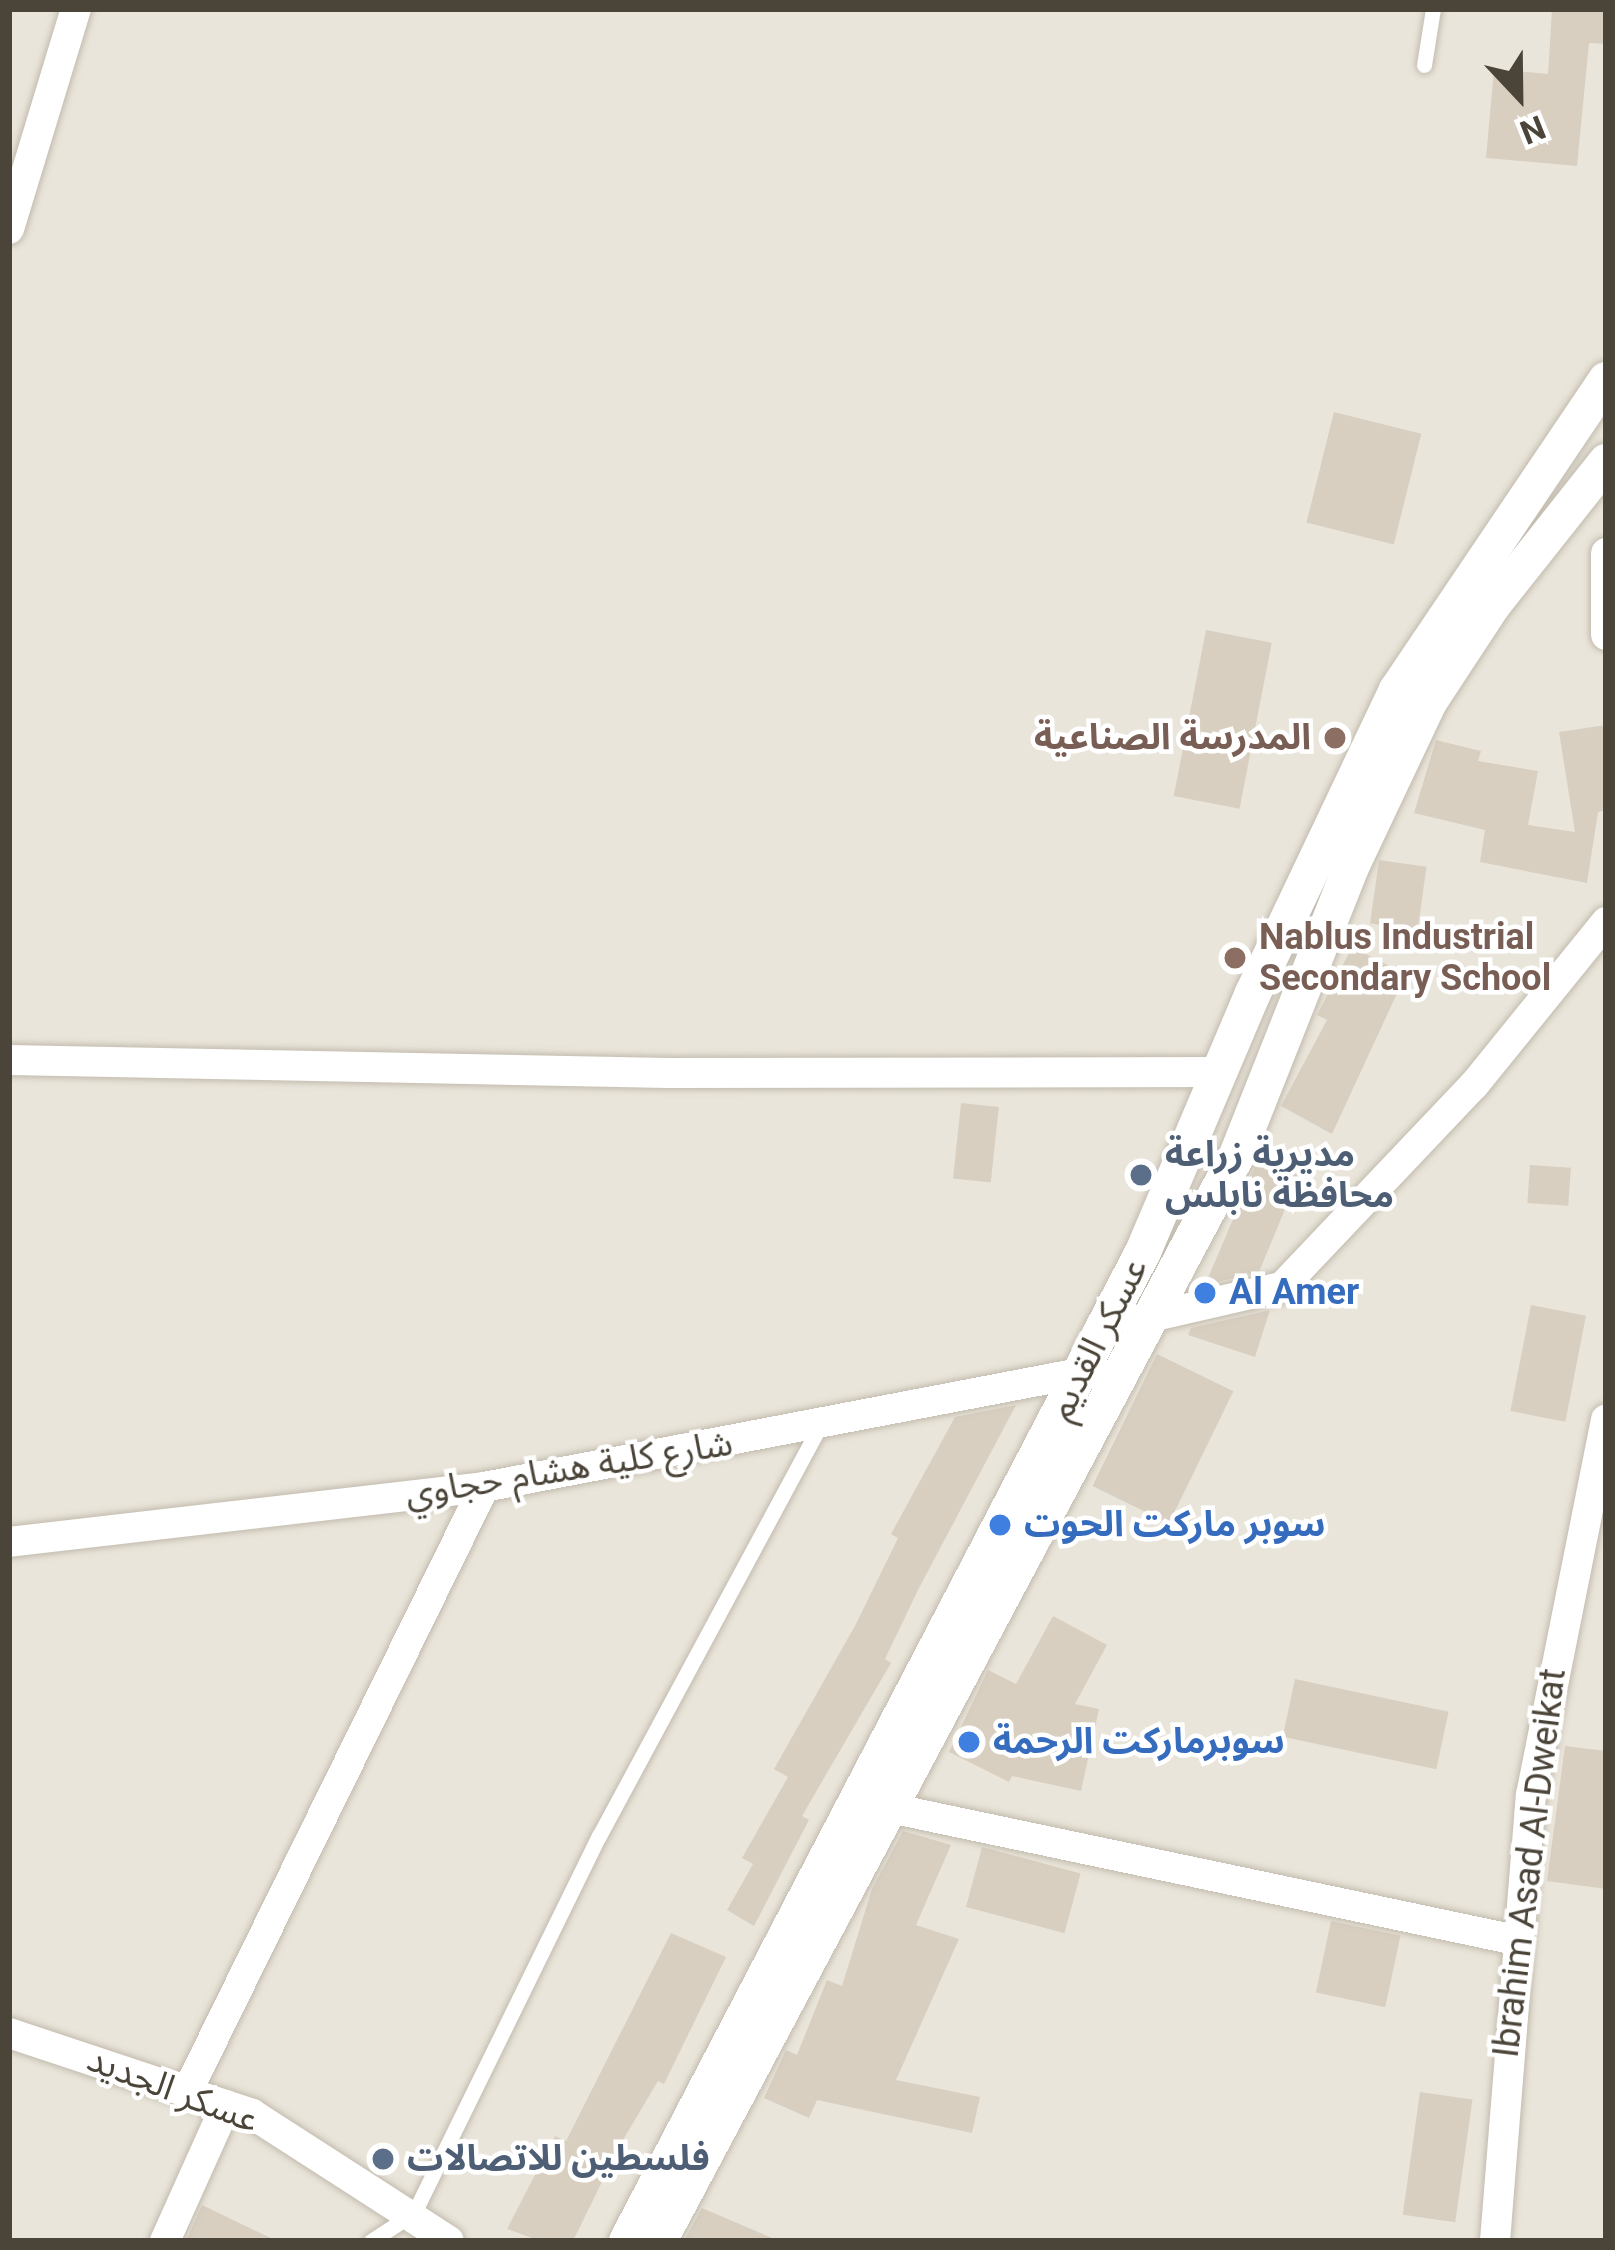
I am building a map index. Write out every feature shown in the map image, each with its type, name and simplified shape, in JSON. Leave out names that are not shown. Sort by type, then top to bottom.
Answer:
[{"type":"street","points":[[9,229],[76,9]]},
{"type":"street","name":"عسكر القديم","points":[[659,2241],[880,1796],[1106,1323],[1397,690],[1606,380]]},
{"type":"street","name":"عسكر القديم","points":[[627,2241],[1237,1155],[1351,867],[1429,702],[1492,606],[1606,462]]},
{"type":"street","points":[[1604,621],[1606,553]]},
{"type":"street","points":[[1106,1323],[1148,1320],[1262,1294],[1289,1280],[1474,1085],[1606,922]]},
{"type":"street","points":[[9,1060],[668,1073],[1220,1072]]},
{"type":"street","name":"شارع كلية هشام حجاوي","points":[[9,1542],[484,1487],[819,1428],[1124,1363]]},
{"type":"street","name":"Ibrahim Asad Al-Dweikat","points":[[1495,2241],[1516,1940],[1554,1652],[1606,1419]]},
{"type":"street","points":[[188,2092],[484,1487]]},
{"type":"street","points":[[880,1796],[1516,1940]]},
{"type":"street","name":"عسكر الجديد","points":[[9,2033],[226,2105],[414,2212],[449,2241]]},
{"type":"street","points":[[165,2241],[226,2105]]},
{"type":"lane","points":[[1424,64],[1433,9]]},
{"type":"lane","points":[[371,2241],[414,2212],[599,1836],[819,1428]]},
{"type":"shaded area","points":[[9,9],[1606,9],[1606,2241],[9,2241]]},
{"type":"building","points":[[1552,9],[1606,9],[1606,44],[1589,43],[1577,166],[1486,158],[1494,69],[1548,74]]},
{"type":"building","points":[[1334,412],[1421,434],[1394,544],[1306,523]]},
{"type":"building","points":[[1206,630],[1272,643],[1240,809],[1174,796]]},
{"type":"building","points":[[1606,725],[1606,810],[1598,812],[1587,883],[1480,862],[1485,830],[1414,813],[1436,740],[1481,751],[1478,761],[1538,771],[1528,825],[1575,832],[1559,732]]},
{"type":"building","points":[[1379,860],[1427,867],[1418,930],[1370,923]]},
{"type":"building","points":[[1352,947],[1406,974],[1332,1134],[1281,1106],[1327,1020],[1317,1015]]},
{"type":"building","points":[[961,1103],[999,1107],[991,1183],[953,1179]]},
{"type":"building","points":[[1263,1149],[1303,1166],[1259,1272],[1205,1285]]},
{"type":"building","points":[[1530,1165],[1571,1168],[1568,1206],[1527,1203]]},
{"type":"building","points":[[1531,1305],[1586,1316],[1565,1422],[1510,1411]]},
{"type":"building","points":[[1270,1310],[1255,1357],[1188,1335],[1191,1328]]},
{"type":"building","points":[[1157,1354],[1233,1391],[1169,1523],[1093,1486]]},
{"type":"building","points":[[1016,1405],[918,1590],[885,1659],[891,1663],[802,1816],[809,1820],[754,1926],[727,1910],[753,1864],[742,1858],[788,1777],[774,1769],[856,1624],[898,1538],[891,1534],[955,1417]]},
{"type":"building","points":[[1053,1616],[1107,1645],[1075,1704],[1099,1709],[1081,1791],[1012,1776],[1009,1782],[949,1752],[988,1670],[1016,1684]]},
{"type":"building","points":[[1295,1679],[1449,1712],[1436,1769],[1283,1737]]},
{"type":"building","points":[[1565,1746],[1606,1751],[1606,1889],[1547,1881]]},
{"type":"building","points":[[903,1831],[951,1845],[916,1925],[959,1939],[896,2080],[980,2097],[972,2133],[817,2100],[809,2118],[764,2098],[786,2050],[797,2055],[827,1980],[842,1986],[872,1889]]},
{"type":"building","points":[[982,1847],[1081,1873],[1064,1933],[966,1907]]},
{"type":"building","points":[[1331,1921],[1400,1936],[1385,2007],[1316,1992]]},
{"type":"building","points":[[671,1933],[726,1957],[664,2084],[658,2081],[620,2145],[573,2241],[540,2241],[507,2229],[555,2136],[566,2141]]},
{"type":"building","points":[[1420,2092],[1472,2099],[1455,2222],[1403,2215]]},
{"type":"building","points":[[202,2205],[277,2241],[186,2241]]},
{"type":"building","points":[[702,2208],[779,2241],[684,2241]]},
{"type":"place","name":"المدرسة الصناعية","points":[[1335,738]]},
{"type":"place","name":"Nablus Industrial Secondary School","points":[[1235,958]]},
{"type":"place","name":"مديرية زراعة محافظة نابلس","points":[[1141,1175]]},
{"type":"place","name":"Al Amer","points":[[1205,1293]]},
{"type":"place","name":"سوبر ماركت الحوت","points":[[1000,1525]]},
{"type":"place","name":"سوبرماركت الرحمة","points":[[969,1742]]},
{"type":"place","name":"فلسطين للاتصالات","points":[[383,2159]]}]
